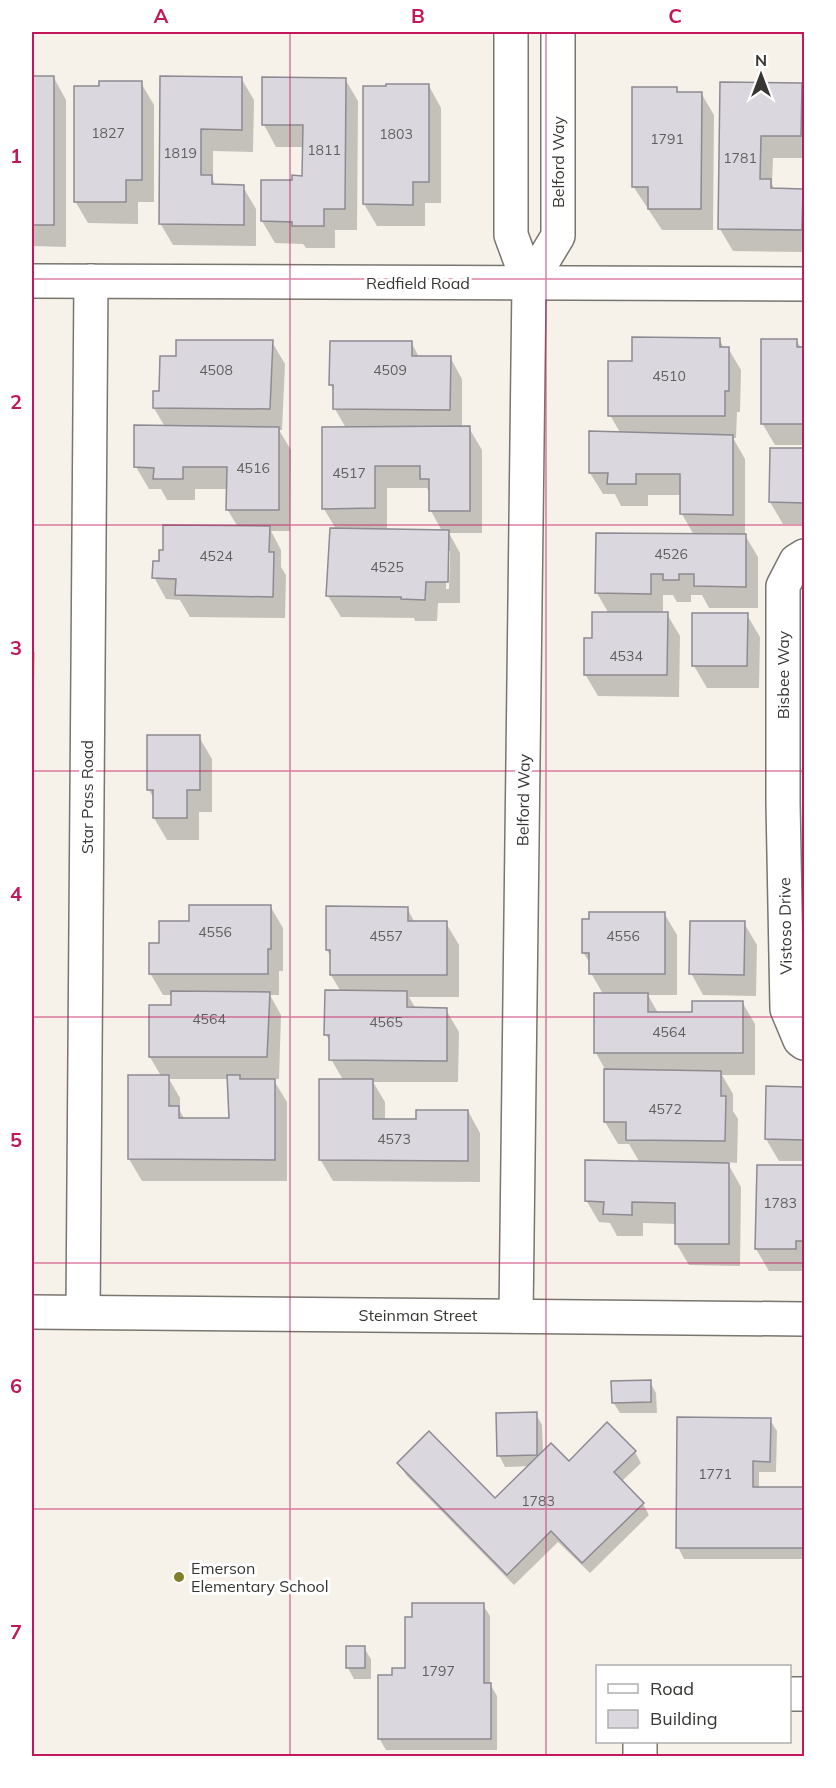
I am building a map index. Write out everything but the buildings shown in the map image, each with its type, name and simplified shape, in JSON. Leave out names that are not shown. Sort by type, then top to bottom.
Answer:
[{"type":"street","name":"Belford Way","points":[[512,32],[512,235],[529,284],[516,1316]]},
{"type":"street","name":"Belford Way","points":[[529,284],[558,236],[558,32]]},
{"type":"street","name":"Redfield Road","points":[[32,281],[804,284]]},
{"type":"street","name":"Star Pass Road","points":[[83,1312],[91,281]]},
{"type":"street","name":"Bisbee Way","points":[[783,803],[783,586],[796,561],[804,556]]},
{"type":"street","name":"Vistoso Drive","points":[[783,803],[787,1009],[800,1040],[804,1043]]},
{"type":"street","name":"Steinman Street","points":[[32,1312],[804,1319]]},
{"type":"place","name":"Emerson Elementary School","points":[[179,1577]]}]
